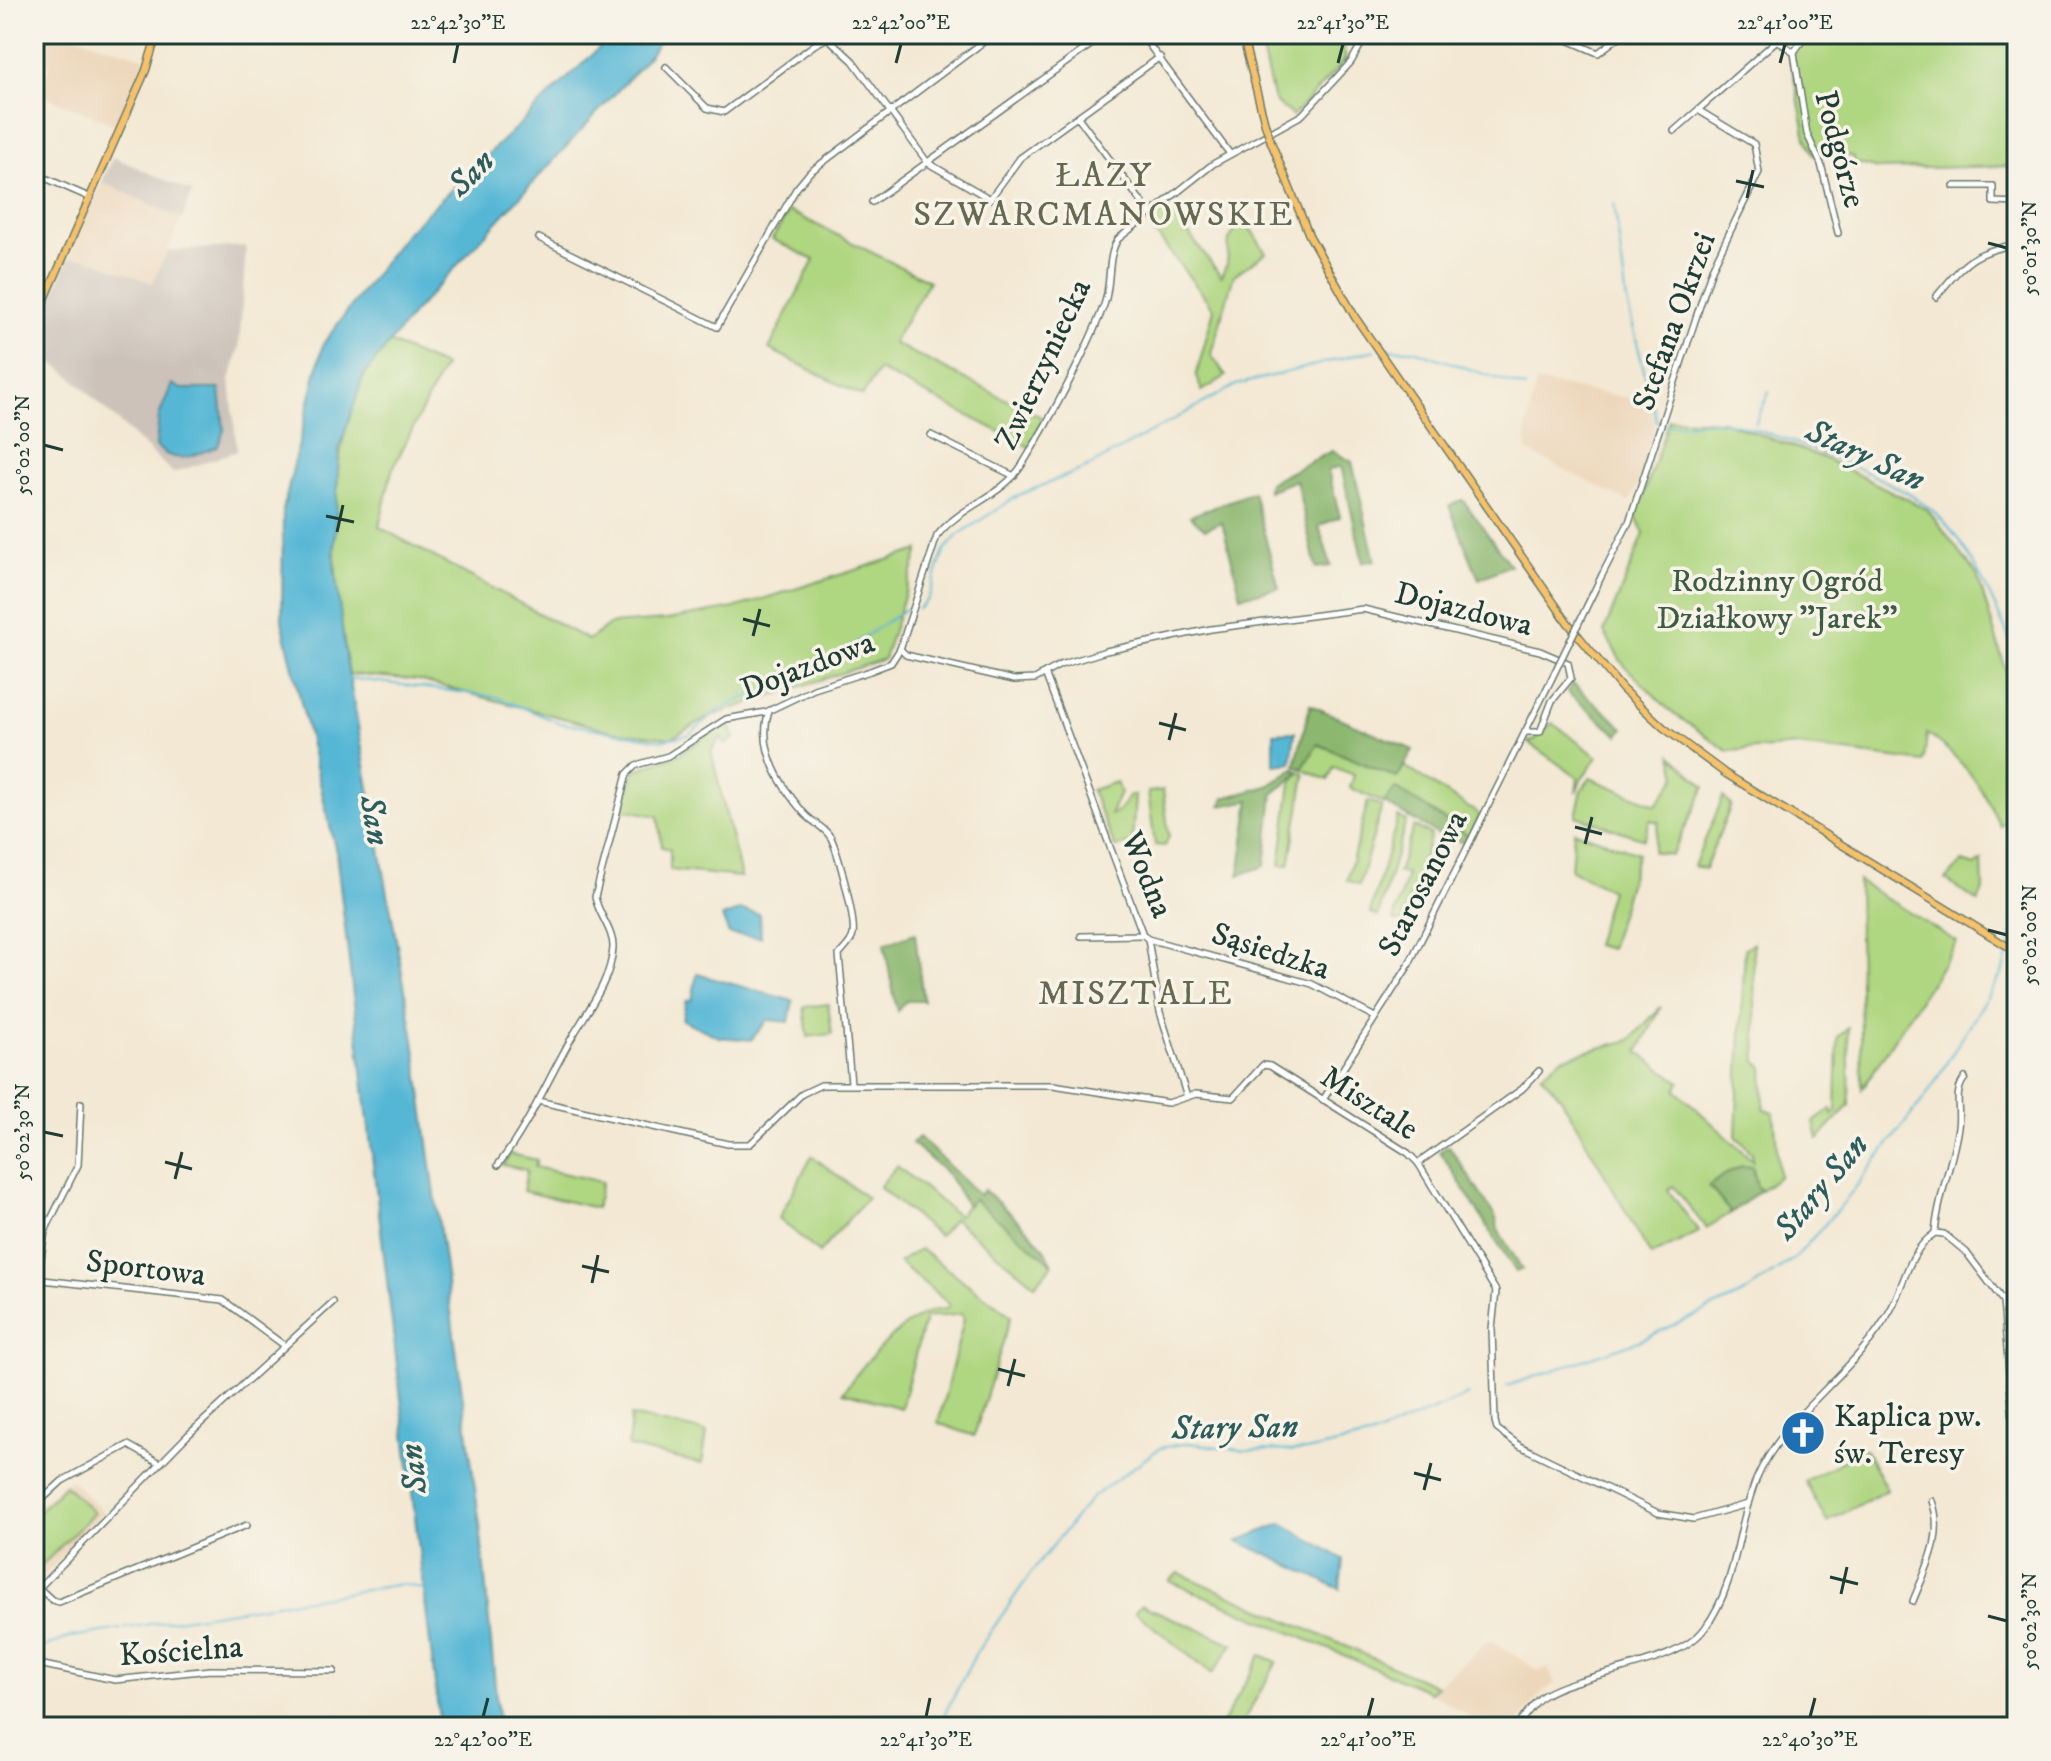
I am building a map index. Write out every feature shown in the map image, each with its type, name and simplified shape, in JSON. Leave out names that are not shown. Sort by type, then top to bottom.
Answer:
[{"type":"main road","points":[[34,324],[146,70],[157,34]]},
{"type":"main road","points":[[1242,34],[1271,142],[1314,245],[1369,338],[1568,623],[1605,670],[1646,712],[1726,774],[2017,952]]},
{"type":"street","points":[[539,238],[717,327],[801,181],[833,151],[994,34]]},
{"type":"street","points":[[872,202],[1106,34]]},
{"type":"street","points":[[1141,34],[1230,154]]},
{"type":"street","name":"Zwierzyniecka","points":[[900,649],[937,536],[948,522],[1014,476],[1103,307],[1115,245],[1149,212],[1230,154],[1302,115],[1351,62],[1367,34]]},
{"type":"street","points":[[1554,34],[1598,53],[1623,34]]},
{"type":"street","points":[[1767,34],[1794,52]]},
{"type":"street","name":"Podgórze","points":[[1807,34],[1794,52],[1807,134],[1821,164],[1838,233]]},
{"type":"street","points":[[666,67],[707,108],[724,112],[814,45],[832,36],[928,163],[990,199],[1020,158],[1160,57]]},
{"type":"street","points":[[1674,131],[1776,41]]},
{"type":"street","name":"Stefana Okrzei","points":[[1551,680],[1629,522],[1712,269],[1759,172],[1754,144],[1698,110]]},
{"type":"street","points":[[1077,117],[1149,212]]},
{"type":"street","points":[[35,176],[91,198]]},
{"type":"street","points":[[1954,186],[1993,186],[1993,202],[2017,203]]},
{"type":"street","points":[[1936,297],[1962,264],[1979,253],[2017,244]]},
{"type":"street","points":[[931,435],[1014,476]]},
{"type":"street","name":"Dojazdowa","points":[[498,1165],[517,1141],[592,1005],[613,950],[613,938],[598,911],[595,897],[629,770],[668,756],[726,719],[769,711],[814,689],[891,663],[900,649],[906,655],[1014,680],[1035,679],[1106,651],[1211,629],[1363,609],[1540,651],[1568,663],[1571,678],[1552,701],[1540,732],[1525,732]]},
{"type":"street","points":[[891,663],[906,655]]},
{"type":"street","name":"Wodna","points":[[1045,673],[1146,937],[1160,1012],[1187,1097]]},
{"type":"street","name":"Starosanowa","points":[[1323,1100],[1407,968],[1551,680]]},
{"type":"street","points":[[769,711],[764,732],[768,751],[785,787],[805,814],[832,840],[853,922],[853,937],[839,955],[851,1083]]},
{"type":"street","name":"Sąsiedzka","points":[[1081,936],[1146,937],[1312,984],[1375,1017]]},
{"type":"street","name":"Misztale","points":[[538,1101],[728,1144],[750,1144],[802,1094],[821,1085],[1053,1085],[1168,1103],[1196,1094],[1233,1098],[1263,1065],[1408,1153],[1418,1163],[1496,1291],[1493,1391],[1497,1429],[1509,1440],[1658,1513],[1694,1519],[1748,1504]]},
{"type":"street","points":[[1418,1163],[1522,1089],[1539,1071]]},
{"type":"street","points":[[1935,1233],[1937,1208],[1959,1124],[1958,1092],[1965,1078]]},
{"type":"street","points":[[36,1279],[46,1230],[78,1165],[81,1103]]},
{"type":"street","points":[[34,1229],[46,1230]]},
{"type":"street","points":[[1516,1727],[1543,1695],[1678,1649],[1703,1632],[1718,1609],[1733,1571],[1748,1504],[1767,1456],[1852,1366],[1890,1310],[1920,1243],[1935,1233],[1944,1234],[1966,1252],[2003,1301],[2014,1413],[2012,1441],[2017,1468]]},
{"type":"street","name":"Sportowa","points":[[36,1279],[223,1300],[285,1346]]},
{"type":"street","points":[[2003,1301],[2017,1296]]},
{"type":"street","points":[[247,1525],[59,1602],[36,1591],[160,1463],[333,1302]]},
{"type":"street","points":[[34,1507],[62,1481],[128,1445],[160,1463]]},
{"type":"street","points":[[1913,1601],[1938,1539],[1937,1514],[1932,1501]]},
{"type":"street","name":"Kościelna","points":[[34,1663],[115,1680],[210,1670],[334,1671]]},
{"type":"shaded area","points":[[34,34],[69,34],[145,58],[115,125],[37,93],[50,65],[34,60]]},
{"type":"shaded area","points":[[113,157],[192,192],[182,219],[102,182]]},
{"type":"shaded area","points":[[102,182],[182,219],[152,284],[78,257],[69,258]]},
{"type":"shaded area","points":[[246,246],[239,347],[230,380],[237,451],[173,473],[65,371],[34,351],[34,337],[69,258],[86,258],[152,283],[168,251]]},
{"type":"shaded area","points":[[1536,382],[1646,401],[1655,423],[1642,476],[1629,502],[1527,451],[1526,430]]},
{"type":"shaded area","points":[[72,1481],[105,1513],[34,1586],[34,1510],[65,1482]]},
{"type":"shaded area","points":[[1490,1640],[1539,1671],[1548,1668],[1555,1684],[1542,1692],[1514,1727],[1462,1727],[1472,1718],[1430,1692]]},
{"type":"green space","points":[[1258,34],[1339,34],[1346,59],[1293,116],[1274,101]]},
{"type":"green space","points":[[1803,34],[2017,34],[2017,166],[1878,169],[1856,163],[1853,157],[1844,154],[1842,158],[1814,155],[1806,138],[1790,56]]},
{"type":"green space","points":[[1170,209],[1221,276],[1227,264],[1229,240],[1243,217],[1266,253],[1234,275],[1211,354],[1226,376],[1202,391],[1196,376],[1214,309],[1146,221]]},
{"type":"green space","points":[[789,211],[929,281],[893,343],[1043,418],[1029,447],[879,370],[862,396],[769,349],[814,260],[772,239]]},
{"type":"green space","points":[[390,343],[444,366],[392,470],[379,527],[588,640],[611,624],[666,620],[734,608],[919,550],[884,659],[711,716],[671,738],[612,731],[418,680],[349,674],[335,562],[336,485],[351,412],[366,373]]},
{"type":"green space","name":"Rodzinny Ogród Działkowy \"Jarek\"","points":[[1669,419],[1723,421],[1824,458],[1927,509],[1977,575],[2017,707],[2017,782],[2011,815],[2000,826],[1970,774],[1951,753],[1927,734],[1924,762],[1799,746],[1728,751],[1670,711],[1622,663],[1604,632],[1644,534],[1636,518]]},
{"type":"green space","points":[[1332,451],[1352,462],[1375,561],[1363,562],[1341,466],[1328,470],[1340,517],[1319,526],[1331,566],[1316,568],[1296,480],[1268,491],[1269,483]]},
{"type":"green space","points":[[1253,492],[1279,588],[1241,596],[1222,522],[1205,529],[1190,516]]},
{"type":"green space","points":[[1463,500],[1510,565],[1479,579],[1449,506]]},
{"type":"green space","points":[[1573,684],[1624,728],[1618,735],[1567,692]]},
{"type":"green space","points":[[1310,705],[1413,750],[1397,778],[1318,744],[1302,769],[1295,766]]},
{"type":"green space","points":[[729,721],[734,738],[725,745],[721,737],[711,751],[741,877],[670,870],[670,849],[662,847],[658,816],[622,809],[636,770],[676,756]]},
{"type":"green space","points":[[1552,723],[1598,757],[1582,778],[1576,793],[1578,778],[1528,742],[1535,740]]},
{"type":"green space","points":[[1318,744],[1397,778],[1404,766],[1480,815],[1469,836],[1396,788],[1384,803],[1350,788],[1354,775],[1334,767],[1328,780],[1302,769]]},
{"type":"green space","points":[[1672,755],[1705,787],[1672,855],[1653,852],[1659,822],[1650,820],[1644,839],[1576,816],[1582,790],[1590,778],[1656,805],[1677,776]]},
{"type":"green space","points":[[1294,769],[1300,772],[1273,794],[1265,866],[1239,875],[1250,800],[1221,806],[1224,798],[1268,786]]},
{"type":"green space","points":[[1300,772],[1305,775],[1289,865],[1280,865],[1291,783]]},
{"type":"green space","points":[[1116,782],[1120,793],[1110,815],[1118,812],[1129,796],[1135,795],[1132,844],[1115,847],[1091,790]]},
{"type":"green space","points":[[1395,788],[1469,836],[1465,843],[1441,836],[1384,803]]},
{"type":"green space","points":[[1163,790],[1169,837],[1164,846],[1155,845],[1148,792]]},
{"type":"green space","points":[[1723,797],[1731,805],[1705,869],[1694,866]]},
{"type":"green space","points":[[1368,801],[1382,806],[1359,885],[1347,880]]},
{"type":"green space","points":[[1398,817],[1406,821],[1378,916],[1370,913]]},
{"type":"green space","points":[[1414,826],[1431,835],[1402,922],[1393,920],[1407,875],[1398,872]]},
{"type":"green space","points":[[1574,831],[1638,853],[1610,949],[1595,945],[1611,890],[1571,870]]},
{"type":"green space","points":[[1982,861],[1983,890],[1978,902],[1946,880],[1962,862],[1975,866]]},
{"type":"green space","points":[[1858,881],[1957,942],[1862,1089]]},
{"type":"green space","points":[[915,933],[923,1001],[906,1001],[897,1011],[884,944]]},
{"type":"green space","points":[[1753,943],[1757,1062],[1763,1067],[1764,1109],[1774,1113],[1779,1176],[1761,1190],[1736,1169],[1709,1186],[1731,1213],[1706,1228],[1673,1186],[1668,1190],[1699,1232],[1651,1256],[1560,1096],[1541,1075],[1562,1058],[1630,1040],[1661,1007],[1638,1052],[1680,1082],[1676,1090],[1753,1161],[1752,1153],[1736,1136],[1745,948]]},
{"type":"green space","points":[[828,1004],[832,1034],[808,1037],[804,1007]]},
{"type":"green space","points":[[1848,1028],[1850,1105],[1818,1139],[1814,1122],[1831,1109],[1832,1115],[1836,1111],[1838,1037]]},
{"type":"green space","points":[[919,1137],[979,1195],[984,1190],[1022,1224],[1053,1264],[973,1199],[967,1206],[947,1174],[912,1143]]},
{"type":"green space","points":[[1449,1146],[1496,1218],[1498,1230],[1522,1269],[1516,1272],[1440,1151]]},
{"type":"green space","points":[[510,1154],[537,1160],[535,1167],[602,1182],[596,1208],[523,1191],[527,1170],[503,1165]]},
{"type":"green space","points":[[812,1156],[867,1198],[819,1253],[779,1218]]},
{"type":"green space","points":[[897,1166],[958,1216],[973,1198],[1053,1264],[1035,1285],[954,1219],[939,1236],[879,1187]]},
{"type":"green space","points":[[1742,1166],[1753,1167],[1757,1187],[1761,1190],[1731,1213],[1709,1186]]},
{"type":"green space","points":[[920,1249],[1011,1316],[974,1436],[938,1423],[964,1319],[962,1314],[925,1318],[901,1408],[843,1392],[875,1353],[904,1327],[918,1317],[947,1309],[949,1304],[899,1262]]},
{"type":"green space","points":[[631,1416],[707,1432],[702,1464],[628,1447]]},
{"type":"green space","points":[[1865,1449],[1887,1490],[1827,1522],[1805,1481]]},
{"type":"green space","points":[[65,1485],[94,1513],[42,1565],[34,1557],[34,1516]]},
{"type":"green space","points":[[1179,1573],[1437,1686],[1430,1692],[1169,1581]]},
{"type":"green space","points":[[1142,1605],[1233,1644],[1212,1674],[1135,1612]]},
{"type":"green space","points":[[1261,1655],[1277,1662],[1240,1727],[1220,1727]]},
{"type":"water","name":"San","points":[[608,34],[665,34],[643,63],[416,310],[364,375],[339,450],[334,561],[346,659],[414,1040],[480,1525],[499,1727],[440,1727],[336,852],[282,621],[283,510],[323,344],[406,233],[601,46]]},
{"type":"water","points":[[172,384],[181,389],[220,389],[224,430],[218,446],[178,458],[156,446],[159,416]]},
{"type":"water","points":[[1295,732],[1291,763],[1274,765],[1274,733]]},
{"type":"water","points":[[741,910],[760,914],[761,937],[729,934],[722,917]]},
{"type":"water","points":[[697,974],[793,1001],[789,1022],[768,1020],[751,1040],[719,1037],[682,1020],[686,1001],[692,1000]]},
{"type":"water","points":[[1282,1523],[1343,1559],[1340,1589],[1238,1541]]},
{"type":"waterway","name":"Stary San","points":[[1614,202],[1627,302],[1657,422],[1673,425],[1707,421],[1745,427],[1829,456],[1909,494],[1942,519],[1968,555],[1991,597],[2017,657]]},
{"type":"waterway","points":[[1381,349],[1414,350],[1525,388]]},
{"type":"waterway","points":[[918,609],[928,599],[944,551],[958,535],[1019,495],[1088,467],[1236,385],[1375,350]]},
{"type":"waterway","points":[[1755,424],[1769,392]]},
{"type":"waterway","points":[[348,678],[497,697],[560,723],[660,740],[689,735],[719,710],[838,655],[907,608]]},
{"type":"waterway","name":"Stary San","points":[[2010,943],[2017,917]]},
{"type":"waterway","name":"Stary San","points":[[1507,1386],[1639,1341],[1745,1293],[1796,1257],[1841,1206],[1928,1093],[2002,973],[2009,949]]},
{"type":"waterway","name":"Stary San","points":[[938,1727],[976,1653],[1031,1573],[1091,1498],[1160,1448],[1189,1443],[1241,1450],[1306,1451],[1373,1436],[1468,1395]]},
{"type":"waterway","points":[[125,1628],[402,1584],[422,1589]]},
{"type":"waterway","points":[[34,1651],[71,1637],[121,1629]]},
{"type":"place","name":"Kaplica pw. św. Teresy","points":[[1803,1433]]},
{"type":"district","name":"ŁAZY SZWARCMANOWSKIE","points":[[1104,194]]},
{"type":"district","name":"MISZTALE","points":[[1136,992]]}]
